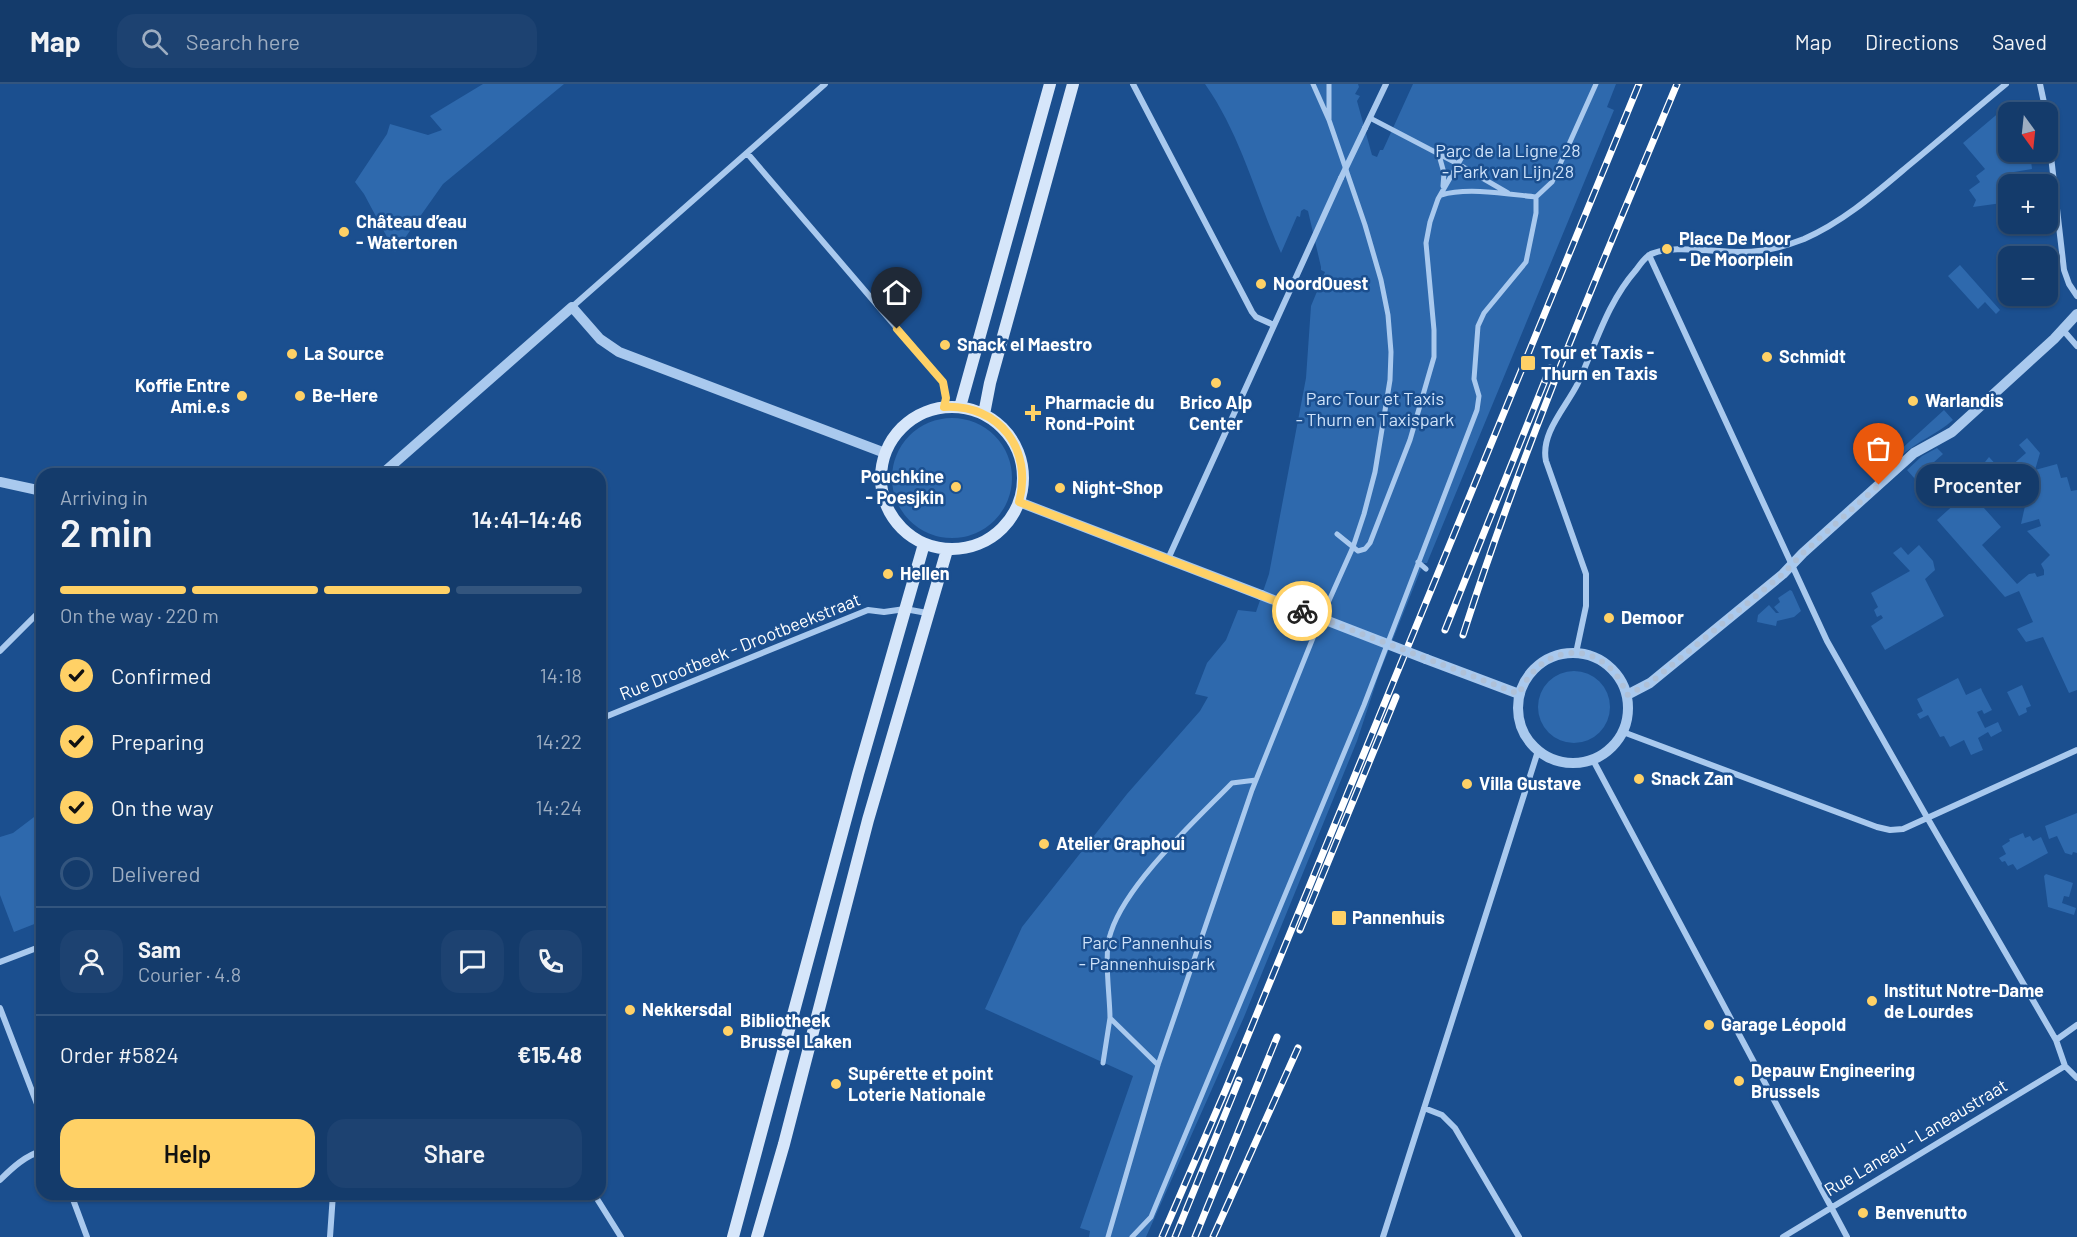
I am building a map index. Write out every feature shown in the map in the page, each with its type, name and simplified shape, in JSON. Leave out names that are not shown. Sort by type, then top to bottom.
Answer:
[{"type":"main road","points":[[960,407],[1050,84]]},
{"type":"main road","points":[[984,414],[990,383],[1073,84]]},
{"type":"main road","points":[[960,407],[984,414],[999,424],[1016,446],[1024,474],[1023,488],[1009,522],[988,540],[975,546],[947,550],[924,544],[908,535],[897,524],[883,497],[881,467],[885,453],[896,433],[913,418],[933,409],[960,407]]},
{"type":"main road","points":[[733,1237],[855,786],[924,544]]},
{"type":"main road","points":[[757,1237],[784,1144],[868,820],[947,550]]},
{"type":"street","points":[[389,468],[825,84]]},
{"type":"street","points":[[1134,84],[1252,312],[1274,325]]},
{"type":"street","points":[[1108,1237],[1158,1065],[1256,780],[1319,623],[1353,547],[1375,472],[1388,396],[1391,352],[1388,315],[1381,280],[1365,225],[1329,120],[1313,84]]},
{"type":"street","points":[[1329,84],[1329,120]]},
{"type":"street","points":[[1168,559],[1386,84]]},
{"type":"street","points":[[1132,1237],[1151,1217],[1364,705],[1477,410],[1479,396],[1474,379],[1479,321],[1526,262],[1536,213],[1536,197],[1552,182],[1596,84]]},
{"type":"street","points":[[1576,653],[1586,606],[1587,582],[1546,461],[1545,448],[1577,384],[1610,307],[1631,275],[1649,255],[1680,249],[1744,252],[1778,247],[1819,232],[1866,201],[2006,84]]},
{"type":"street","points":[[2040,84],[2044,102]]},
{"type":"street","points":[[1370,118],[1510,194]]},
{"type":"street","points":[[747,153],[943,382],[946,398],[944,407]]},
{"type":"street","points":[[1438,153],[1444,173],[1441,195]]},
{"type":"street","points":[[1337,534],[1358,551],[1365,549],[1370,543],[1410,440],[1434,357],[1434,330],[1426,243],[1430,222],[1441,195],[1462,158]]},
{"type":"street","points":[[2052,162],[2064,270],[2077,296]]},
{"type":"street","points":[[1441,195],[1448,192],[1470,192],[1536,197]]},
{"type":"street","points":[[1649,255],[1827,641],[2056,1040],[2065,1065],[2077,1078]]},
{"type":"street","points":[[572,307],[600,339],[619,352],[885,453]]},
{"type":"street","points":[[1627,695],[1650,683],[1783,574],[1803,553],[1914,453],[1952,432],[2063,330],[2077,314]]},
{"type":"street","points":[[2063,330],[2077,346]]},
{"type":"street","points":[[0,482],[36,490]]},
{"type":"street","points":[[1019,502],[1519,694]]},
{"type":"street","points":[[1418,562],[1426,569]]},
{"type":"street","name":"Rue Drootbeek - Drootbeekstraat","points":[[606,717],[868,610],[884,612],[905,609],[927,613]]},
{"type":"street","points":[[0,651],[36,615]]},
{"type":"street","points":[[1576,653],[1588,655],[1610,667],[1618,676],[1627,695],[1629,708],[1623,732],[1610,750],[1593,760],[1570,764],[1548,758],[1529,743],[1519,721],[1517,708],[1519,694],[1525,680],[1540,664],[1561,654],[1576,653]]},
{"type":"street","points":[[1623,732],[1890,830],[1903,829],[1928,819],[2077,750]]},
{"type":"street","points":[[1383,1237],[1538,751]]},
{"type":"street","points":[[1593,760],[1846,1237]]},
{"type":"street","points":[[1103,1063],[1110,1018],[1109,938],[1124,906],[1142,880],[1232,783],[1256,780]]},
{"type":"street","points":[[0,962],[36,948]]},
{"type":"street","points":[[0,1008],[36,1101]]},
{"type":"street","points":[[1110,1018],[1158,1065]]},
{"type":"street","points":[[2056,1040],[2077,1025]]},
{"type":"street","name":"Rue Laneau - Laneaustraat","points":[[1783,1237],[2065,1065]]},
{"type":"street","points":[[1424,1108],[1442,1115],[1455,1128],[1519,1237]]},
{"type":"street","points":[[0,1180],[36,1152]]},
{"type":"street","points":[[73,1200],[87,1237]]},
{"type":"street","points":[[330,1237],[333,1200]]},
{"type":"street","points":[[598,1200],[621,1237]]},
{"type":"green space","points":[[483,84],[564,84],[443,184],[395,252],[364,194],[355,182],[387,134],[390,124],[428,135],[442,130],[430,116]]},
{"type":"green space","points":[[1205,84],[1358,84],[1359,87],[1355,94],[1360,96],[1357,101],[1372,155],[1377,157],[1380,150],[1383,150],[1413,84],[1616,84],[1607,107],[1614,110],[1427,563],[1419,563],[1421,569],[1379,674],[1357,741],[1244,1017],[1146,1237],[1089,1237],[1090,1231],[1080,1228],[1133,1076],[985,1009],[1022,927],[1127,794],[1200,711],[1208,697],[1195,694],[1207,663],[1226,640],[1238,610],[1256,612],[1269,574],[1306,378],[1311,306],[1325,272],[1321,270],[1308,211],[1304,209],[1300,217],[1297,216],[1281,253],[1229,124]]},
{"type":"green space","points":[[1998,113],[1998,162],[2031,162],[2032,169],[1998,174],[1998,204],[1973,207],[1976,200],[1969,190],[1980,182],[1976,176],[1985,169],[1963,143]]},
{"type":"green space","points":[[1960,265],[2000,310],[1996,314],[1985,302],[1978,309],[1948,276]]},
{"type":"green space","points":[[1944,410],[1953,420],[1901,456],[1898,452]]},
{"type":"green space","points":[[952,418],[975,423],[994,436],[1007,455],[1012,478],[1007,501],[994,520],[975,533],[952,538],[929,533],[910,520],[897,501],[892,478],[897,455],[910,436],[929,423]]},
{"type":"green space","points":[[2027,438],[2040,453],[2035,470],[2057,464],[2061,478],[2067,477],[2071,491],[2077,490],[2077,690],[2069,693],[2043,637],[2026,642],[2017,629],[2033,622],[2019,591],[2005,597],[1937,520],[1958,501],[1964,508],[1975,498],[2001,527],[1982,545],[2017,584],[2029,574],[2035,573],[2037,577],[2044,575],[2041,564],[2050,555],[2027,531],[2041,526],[2039,519],[2021,524],[2025,506],[2007,486],[1996,495],[1984,482],[1995,473],[1985,462],[1989,457],[1999,468],[2006,462],[2010,467],[2026,453],[2019,445]]},
{"type":"green space","points":[[1937,448],[1943,454],[1915,479],[1907,470],[1922,456]]},
{"type":"green space","points":[[1919,545],[1933,561],[1935,570],[1925,579],[1944,616],[1885,650],[1871,626],[1883,618],[1881,615],[1877,617],[1874,610],[1878,607],[1871,593],[1910,571],[1893,553],[1901,547],[1908,555]]},
{"type":"green space","points":[[1790,590],[1801,611],[1794,617],[1777,621],[1776,626],[1757,622],[1758,615],[1769,605],[1776,613],[1779,613],[1774,607],[1780,602],[1778,598]]},
{"type":"green space","points":[[1574,671],[1594,677],[1604,687],[1610,707],[1604,727],[1594,737],[1574,743],[1554,737],[1544,727],[1538,707],[1544,687],[1554,677]]},
{"type":"green space","points":[[1958,678],[1966,695],[1981,688],[1992,710],[1984,714],[1982,710],[1977,712],[1985,728],[1998,722],[2002,731],[1991,737],[1988,732],[1978,738],[1983,750],[1971,755],[1964,740],[1950,747],[1944,736],[1940,737],[1928,715],[1920,719],[1917,714],[1923,711],[1917,699]]},
{"type":"green space","points":[[2022,685],[2031,706],[2026,708],[2027,712],[2019,716],[2007,692]]},
{"type":"green space","points":[[2077,813],[2077,853],[2073,852],[2072,855],[2065,853],[2057,836],[2049,839],[2045,826]]},
{"type":"green space","points":[[36,816],[36,923],[14,932],[0,895],[0,837],[13,833]]},
{"type":"green space","points":[[2023,833],[2025,838],[2030,836],[2033,841],[2041,837],[2048,853],[2017,870],[2013,864],[2008,866],[1999,858],[2006,854],[2002,846],[2010,841],[2009,839]]},
{"type":"green space","points":[[2046,874],[2073,883],[2069,897],[2064,896],[2062,903],[2076,908],[2074,915],[2048,907],[2044,876]]},
{"type":"railway","points":[[1162,1237],[1226,1089],[1639,84]]},
{"type":"railway","points":[[1463,635],[1537,426],[1677,84]]},
{"type":"railway","points":[[1445,630],[1550,368]]},
{"type":"railway","points":[[1300,930],[1396,697]]},
{"type":"railway","points":[[1195,1237],[1277,1037]]},
{"type":"railway","points":[[1213,1237],[1298,1048]]},
{"type":"railway","points":[[1175,1237],[1239,1080]]},
{"type":"way so far","points":[[1302,611],[1519,694],[1534,668],[1547,659],[1561,654],[1588,655],[1610,667],[1618,676],[1627,695],[1650,683],[1783,574],[1803,553],[1879,485]]},
{"type":"place","name":"Château d’eau - Watertoren","points":[[344,232]]},
{"type":"place","name":"Place De Moor - De Moorplein","points":[[1667,249]]},
{"type":"place","name":"NoordOuest","points":[[1261,284]]},
{"type":"place","name":"Snack el Maestro","points":[[945,345]]},
{"type":"place","name":"La Source","points":[[292,354]]},
{"type":"place","name":"Schmidt","points":[[1767,357]]},
{"type":"place","name":"Tour et Taxis - Thurn en Taxis","points":[[1528,363]]},
{"type":"place","name":"Brico Alp Center","points":[[1216,383]]},
{"type":"place","name":"Koffie Entre Ami.e.s","points":[[242,396]]},
{"type":"place","name":"Be-Here","points":[[300,396]]},
{"type":"place","name":"Warlandis","points":[[1913,401]]},
{"type":"place","name":"Pharmacie du Rond-Point","points":[[1033,413]]},
{"type":"place","name":"Procenter","points":[[1879,485]]},
{"type":"place","name":"Pouchkine - Poesjkin","points":[[956,487]]},
{"type":"place","name":"Night-Shop","points":[[1060,488]]},
{"type":"place","name":"Hellen","points":[[888,574]]},
{"type":"place","name":"Demoor","points":[[1609,618]]},
{"type":"place","name":"Snack Zan","points":[[1639,779]]},
{"type":"place","name":"Villa Gustave","points":[[1467,784]]},
{"type":"place","name":"Atelier Graphoui","points":[[1044,844]]},
{"type":"place","name":"Pannenhuis","points":[[1339,918]]},
{"type":"place","name":"Institut Notre-Dame de Lourdes","points":[[1872,1001]]},
{"type":"place","name":"Nekkersdal","points":[[630,1010]]},
{"type":"place","name":"Garage Léopold","points":[[1709,1025]]},
{"type":"place","name":"Bibliotheek Brussel Laken","points":[[728,1031]]},
{"type":"place","name":"Depauw Engineering Brussels","points":[[1739,1081]]},
{"type":"place","name":"Supérette et point Loterie Nationale","points":[[836,1084]]},
{"type":"place","name":"Benvenutto","points":[[1863,1213]]},
{"type":"route","points":[[897,329],[943,382],[946,398],[944,407],[960,407],[984,414],[1009,434],[1016,446],[1024,474],[1019,502],[1302,611]]},
{"type":"park label","name":"Parc de la Ligne 28 - Park van Lijn 28","points":[[1508,161]]},
{"type":"park label","name":"Parc Tour et Taxis - Thurn en Taxispark","points":[[1375,409]]},
{"type":"park label","name":"Parc Pannenhuis - Pannenhuispark","points":[[1147,953]]}]
